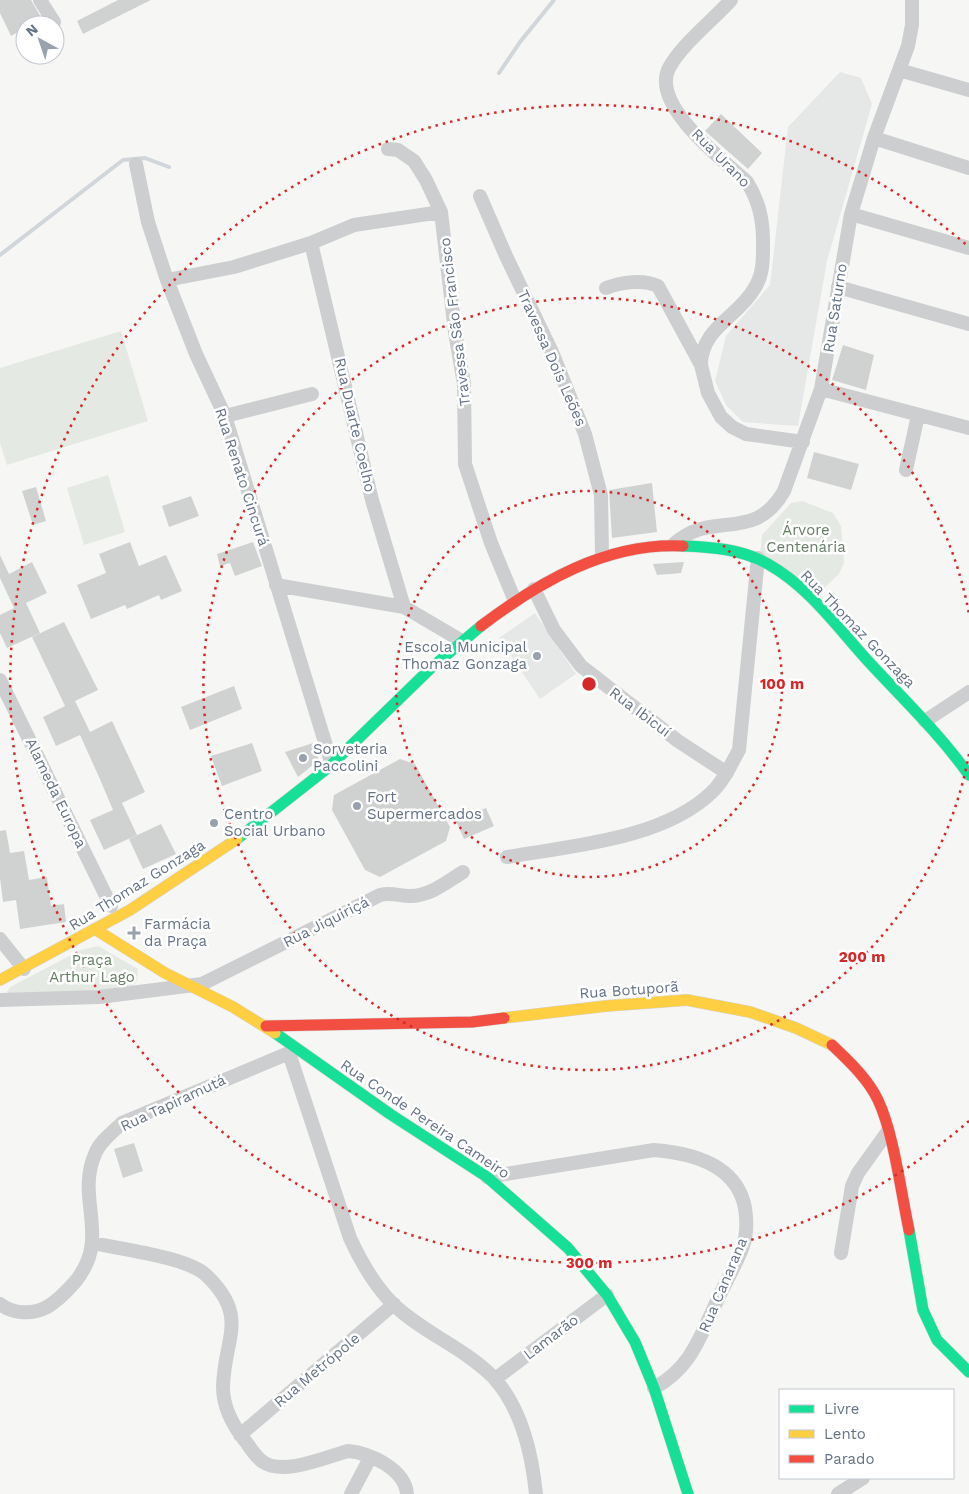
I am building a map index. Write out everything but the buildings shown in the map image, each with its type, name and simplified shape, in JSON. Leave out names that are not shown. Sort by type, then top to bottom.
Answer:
[{"type":"street","points":[[40,0],[50,15]]},
{"type":"street","name":"Rua Urano","points":[[701,365],[701,351],[717,328],[755,288],[763,266],[763,234],[760,212],[754,192],[747,182],[677,114],[666,88],[666,78],[669,69],[678,55],[731,0]]},
{"type":"street","name":"Rua Saturno","points":[[674,544],[683,536],[705,527],[752,522],[765,514],[778,502],[784,491],[821,389],[851,214],[912,25],[912,0]]},
{"type":"street","points":[[899,70],[969,90]]},
{"type":"street","points":[[874,138],[969,168]]},
{"type":"street","name":"Travessa São Francisco","points":[[388,149],[398,150],[414,161],[426,180],[441,212],[455,332],[464,384],[465,464],[491,543],[515,601]]},
{"type":"street","name":"Rua Renato Cincurá","points":[[136,164],[148,222],[167,280],[196,354],[225,416],[332,765]]},
{"type":"street","name":"Travessa Dois Leões","points":[[480,196],[555,360],[585,434],[601,495],[602,556]]},
{"type":"street","points":[[167,280],[234,267],[311,243],[354,225],[441,212]]},
{"type":"street","points":[[851,214],[969,248]]},
{"type":"street","name":"Rua Duarte Coelho","points":[[311,243],[372,500],[404,607]]},
{"type":"street","points":[[606,288],[625,282],[658,286],[701,365],[715,407],[732,427],[746,434],[803,442]]},
{"type":"street","points":[[838,287],[969,324]]},
{"type":"street","points":[[821,389],[969,428]]},
{"type":"street","points":[[225,416],[312,394]]},
{"type":"street","points":[[906,470],[918,415]]},
{"type":"street","name":"Rua Thomaz Gonzaga","points":[[0,980],[98,931],[227,846],[271,814],[332,765],[462,641],[515,601],[579,565],[626,549],[674,544],[722,549],[758,558],[776,568],[805,592],[926,721],[969,775]]},
{"type":"street","points":[[506,857],[605,841],[667,820],[692,808],[713,791],[727,773],[739,750],[758,558]]},
{"type":"street","points":[[276,585],[404,607],[462,641]]},
{"type":"street","name":"Rua Ibicuí","points":[[534,589],[554,630],[581,666],[678,741],[727,773]]},
{"type":"street","name":"Alameda Europa","points":[[0,680],[111,906]]},
{"type":"street","points":[[926,721],[969,692]]},
{"type":"street","name":"Rua Jiquiriçá","points":[[190,987],[214,979],[380,895],[390,892],[418,896],[429,892],[463,872]]},
{"type":"street","name":"Rua Conde Pereira Cameiro","points":[[98,931],[190,987],[233,1007],[266,1026],[291,1050],[487,1177],[568,1248],[607,1295],[635,1342],[654,1388],[688,1494]]},
{"type":"street","points":[[0,939],[24,969]]},
{"type":"street","points":[[0,1000],[99,997],[190,987]]},
{"type":"street","name":"Rua Botuporã","points":[[266,1026],[472,1022],[654,1001],[687,1000],[750,1012],[796,1028],[832,1045],[857,1070],[878,1100],[888,1131],[916,1263],[923,1310],[937,1340],[969,1372]]},
{"type":"street","points":[[291,1050],[350,1238],[362,1265],[394,1304],[473,1360],[495,1380],[511,1405],[524,1431],[532,1459],[536,1494]]},
{"type":"street","name":"Rua Tapiramutá","points":[[93,1243],[88,1194],[90,1172],[95,1153],[106,1138],[122,1123],[291,1050]]},
{"type":"street","points":[[841,1253],[852,1186],[858,1173],[888,1131]]},
{"type":"street","name":"Rua Canarana","points":[[487,1177],[654,1150],[678,1152],[693,1156],[708,1162],[731,1178],[740,1190],[744,1203],[746,1224],[743,1246],[687,1362],[668,1380],[654,1388]]},
{"type":"street","points":[[0,1304],[22,1313],[37,1312],[52,1304],[66,1292],[81,1274],[89,1260],[93,1243],[190,1265],[205,1274],[227,1300],[232,1319],[232,1333],[223,1387],[226,1407],[240,1435],[256,1456],[265,1463],[276,1467],[289,1467],[317,1461],[348,1451],[355,1452],[390,1467],[400,1476],[407,1494]]},
{"type":"street","name":"Lamarão","points":[[495,1380],[607,1295]]},
{"type":"street","name":"Rua Metrópole","points":[[240,1435],[394,1304]]},
{"type":"street","points":[[351,1494],[370,1458]]},
{"type":"street","points":[[838,1494],[861,1479]]},
{"type":"shaded area","points":[[840,72],[861,78],[872,104],[827,261],[798,426],[743,422],[726,405],[715,381],[726,336],[770,285],[788,127]]},
{"type":"shaded area","name":"Escola Municipal Thomaz Gonzaga","points":[[535,613],[576,674],[540,699],[499,638]]},
{"type":"green space","points":[[121,331],[148,421],[7,465],[0,443],[0,368]]},
{"type":"green space","points":[[108,475],[125,532],[84,545],[67,488]]},
{"type":"green space","name":"Árvore Centenária","points":[[802,501],[833,513],[841,526],[844,563],[839,574],[819,593],[760,555],[762,535],[791,503]]},
{"type":"green space","name":"Praça Arthur Lago","points":[[98,946],[138,969],[137,981],[132,986],[121,989],[11,995],[7,992],[10,987],[81,950]]},
{"type":"waterway","points":[[499,73],[520,42],[554,0]]},
{"type":"waterway","points":[[0,255],[123,160],[145,158],[169,167]]},
{"type":"traffic: fast","points":[[683,546],[716,548],[748,555],[768,564],[797,584],[822,608],[868,661],[933,730],[969,775]]},
{"type":"traffic: fast","points":[[237,839],[329,767],[431,668],[481,626]]},
{"type":"traffic: fast","points":[[275,1033],[390,1114],[487,1177],[568,1248],[607,1295],[635,1342],[654,1388],[688,1494]]},
{"type":"traffic: fast","points":[[909,1230],[923,1310],[937,1340],[969,1372]]},
{"type":"traffic: slow","points":[[0,980],[130,910],[237,839]]},
{"type":"traffic: slow","points":[[98,931],[165,973],[233,1007],[275,1033]]},
{"type":"traffic: slow","points":[[504,1018],[606,1006],[687,1000],[750,1012],[796,1028],[832,1045]]},
{"type":"traffic: jam","points":[[481,626],[526,594],[575,568],[601,558],[628,551],[655,546],[683,546]]},
{"type":"traffic: jam","points":[[266,1026],[472,1022],[504,1018]]},
{"type":"traffic: jam","points":[[832,1045],[864,1078],[874,1092],[884,1114],[893,1146],[909,1230]]},
{"type":"place","name":"Escola Municipal Thomaz Gonzaga","points":[[537,656]]},
{"type":"place","name":"Sorveteria Paccolini","points":[[303,758]]},
{"type":"place","name":"Fort Supermercados","points":[[357,806]]},
{"type":"place","name":"Centro Social Urbano","points":[[214,823]]},
{"type":"place","name":"Farmácia da Praça","points":[[134,933]]}]
